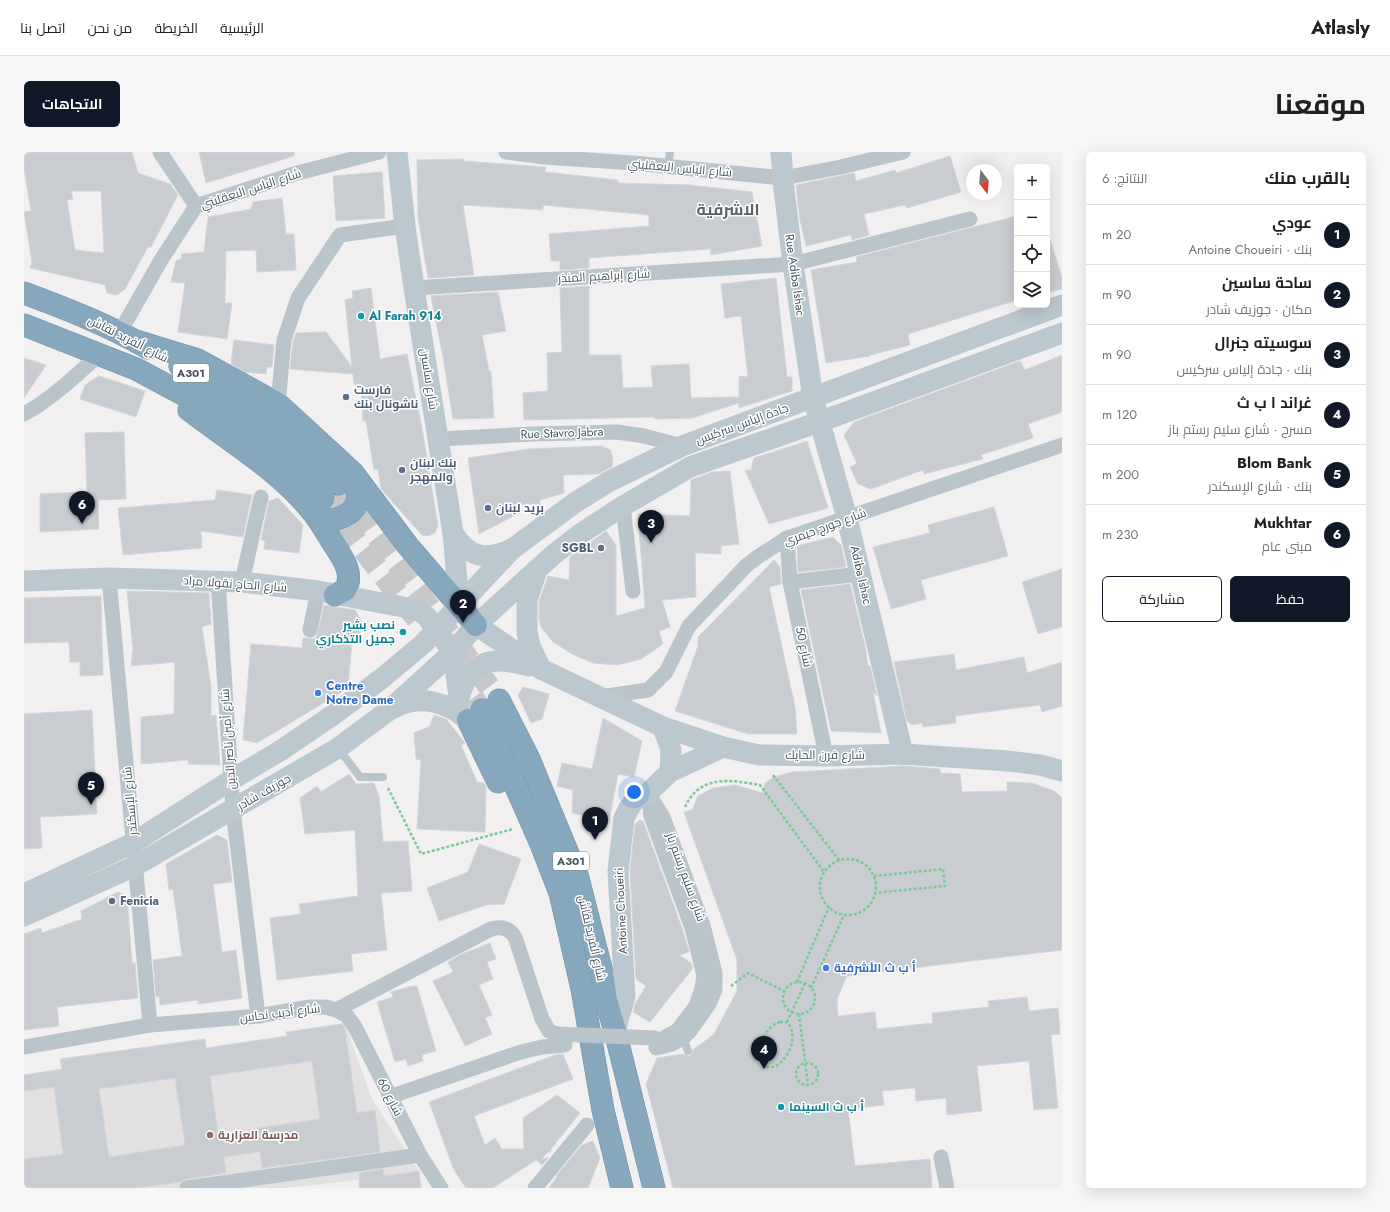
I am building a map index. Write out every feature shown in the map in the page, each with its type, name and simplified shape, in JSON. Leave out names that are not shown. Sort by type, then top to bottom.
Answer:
[{"type":"highway","name":"شارع ألفريد نقاش","points":[[24,293],[68,309],[128,336],[249,408],[298,446],[331,492]]},
{"type":"highway","name":"شارع ألفريد نقاش","points":[[24,324],[136,369],[266,466],[284,482],[331,492]]},
{"type":"highway","points":[[128,336],[198,360],[278,404],[331,492],[340,554],[349,575],[349,581],[345,590],[326,593]]},
{"type":"highway","points":[[331,492],[408,546],[476,626]]},
{"type":"highway","name":"شارع ألفريد نقاش","points":[[483,710],[541,844],[560,893],[582,989],[602,1110],[622,1188]]},
{"type":"highway","name":"شارع ألفريد نقاش","points":[[483,710],[529,759],[578,878],[601,968],[606,1000],[654,1188]]},
{"type":"highway","points":[[483,710],[521,827],[560,893]]},
{"type":"main road","name":"شارع ساسين","points":[[397,152],[405,226],[414,288],[453,533],[459,605]]},
{"type":"main road","name":"Rue Adiba Ishac","points":[[781,152],[793,264],[813,398]]},
{"type":"main road","name":"جادة إلياس سركيس","points":[[430,636],[512,549],[576,502],[610,481],[682,446],[1062,305]]},
{"type":"main road","name":"جادة إلياس سركيس","points":[[476,626],[537,569],[580,534],[623,506],[690,467],[819,422],[1062,333]]},
{"type":"main road","name":"Adiba Ishac","points":[[813,398],[847,518],[903,754]]},
{"type":"main road","points":[[453,533],[464,548],[481,556],[490,557],[499,555],[512,549]]},
{"type":"main road","points":[[537,569],[527,600],[527,632],[530,646],[541,669]]},
{"type":"main road","name":"شارع الحاج نقولا مراد","points":[[24,581],[109,578],[218,580],[326,593],[414,609],[421,612],[430,636],[453,652]]},
{"type":"main road","points":[[476,626],[541,669]]},
{"type":"main road","name":"جوزيف شادر","points":[[24,916],[135,866],[234,810],[338,748],[388,711],[453,652],[476,626]]},
{"type":"main road","points":[[24,894],[134,843],[231,780],[280,751],[333,715],[381,679],[430,636]]},
{"type":"main road","points":[[453,652],[458,697]]},
{"type":"main road","points":[[458,697],[467,676],[485,663],[506,661],[541,669]]},
{"type":"main road","name":"شارع فرن الحايك","points":[[541,669],[598,698],[662,727],[723,747],[759,756],[903,754],[1008,761],[1040,765],[1062,771]]},
{"type":"main road","points":[[458,697],[483,710]]},
{"type":"main road","points":[[388,711],[411,702],[424,701],[436,702],[448,706],[458,712],[483,710]]},
{"type":"main road","points":[[662,727],[670,750],[670,772]]},
{"type":"main road","name":"Antoine Choueiri","points":[[615,1031],[626,996],[618,871],[624,818],[635,800],[648,793],[670,772],[723,747]]},
{"type":"street","points":[[160,152],[196,206]]},
{"type":"street","name":"شارع الياس البعقليني","points":[[128,336],[161,260],[196,206],[294,174],[379,152]]},
{"type":"street","name":"شارع الياس البعقليني","points":[[506,152],[669,159],[784,178],[841,167],[903,152]]},
{"type":"street","name":"شارع إبراهيم المنذر","points":[[414,288],[793,264],[970,219]]},
{"type":"street","points":[[278,404],[284,340],[298,298],[340,235],[405,226]]},
{"type":"street","points":[[24,414],[64,386],[100,354]]},
{"type":"street","name":"Rue Stavro Jabra","points":[[439,440],[533,434],[617,432],[644,436],[682,446]]},
{"type":"street","name":"شارع جورج حيمري","points":[[598,698],[648,690],[666,672],[689,626],[746,565],[786,538],[1062,445]]},
{"type":"street","points":[[242,582],[261,497]]},
{"type":"street","points":[[623,506],[633,591]]},
{"type":"street","name":"شارع 50","points":[[786,538],[790,582],[826,756]]},
{"type":"street","points":[[790,582],[860,574]]},
{"type":"street","name":"شارع الإسكندر","points":[[109,578],[150,1025]]},
{"type":"street","name":"شارع أمين ناصر الدين","points":[[218,580],[231,780],[258,1016]]},
{"type":"street","points":[[310,630],[326,593]]},
{"type":"street","name":"شارع سليم رستم باز","points":[[390,1096],[521,1052],[542,1047],[556,1036],[686,1044],[690,1031],[709,1004],[715,990],[716,973],[704,925],[664,817],[648,793]]},
{"type":"street","name":"شارع سليم رستم باز","points":[[648,793],[651,816],[692,928],[704,976],[696,1006],[677,1031],[655,1043]]},
{"type":"street","name":"شارع أديب نحاس","points":[[24,1047],[150,1025],[258,1016],[310,1007],[325,1007],[336,1010],[491,929],[502,927],[512,932],[515,937],[542,1019],[556,1036]]},
{"type":"street","name":"شارع 60","points":[[336,1010],[347,1016],[355,1027],[420,1155],[441,1188]]},
{"type":"street","points":[[542,1047],[556,1036]]},
{"type":"street","points":[[535,1188],[587,1125]]},
{"type":"street","points":[[187,1188],[420,1155]]},
{"type":"street","points":[[941,1157],[947,1188]]},
{"type":"lane","points":[[338,748],[360,777],[383,777]]},
{"type":"path","points":[[773,774],[839,860]]},
{"type":"path","points":[[383,777],[421,854],[521,827]]},
{"type":"path","points":[[685,807],[690,798],[706,784],[730,780],[760,785],[824,872]]},
{"type":"path","points":[[839,860],[855,860],[863,863],[874,876],[876,884],[875,893],[867,907],[860,912],[844,915],[828,907],[823,901],[820,886],[821,879],[824,872],[839,860]]},
{"type":"path","points":[[874,876],[943,869],[945,886],[875,893]]},
{"type":"path","points":[[797,982],[828,907]]},
{"type":"path","points":[[811,988],[844,915]]},
{"type":"path","points":[[709,1004],[748,973],[784,991]]},
{"type":"path","points":[[797,982],[805,983],[814,993],[814,1002],[809,1011],[799,1014],[792,1012],[785,1007],[783,1002],[784,991],[792,984],[797,982]]},
{"type":"path","points":[[787,1022],[805,983]]},
{"type":"path","points":[[799,1014],[808,1085]]},
{"type":"path","points":[[787,1022],[791,1027],[793,1035],[790,1051],[779,1065],[767,1067],[763,1064],[760,1057],[760,1048],[763,1039],[773,1024],[787,1022]]},
{"type":"path","points":[[806,1064],[815,1067],[818,1077],[814,1082],[804,1085],[798,1081],[796,1074],[799,1067],[806,1064]]},
{"type":"shaded area","name":"مدرسة العزارية","points":[[345,1023],[372,1099],[419,1171],[343,1182],[282,1188],[24,1188],[24,1075],[62,1070],[60,1059],[205,1039],[207,1048],[286,1036],[286,1032]]},
{"type":"building","points":[[24,152],[132,152],[138,173],[170,184],[178,195],[151,247],[148,247],[125,289],[117,295],[107,293],[105,285],[30,268],[32,262],[24,212],[31,211],[24,169]],"holes":[[[71,191],[101,191],[104,253],[75,250],[67,200],[73,199]]]},
{"type":"building","points":[[199,152],[294,152],[294,156],[206,183]]},
{"type":"building","points":[[950,156],[961,192],[907,208],[905,205],[864,214],[869,235],[852,240],[851,235],[806,246],[800,220],[796,185],[854,173],[856,181],[895,170],[896,173]]},
{"type":"building","points":[[463,159],[463,161],[546,167],[545,172],[618,180],[618,183],[690,185],[752,192],[762,246],[711,255],[710,249],[589,258],[589,268],[560,270],[560,261],[551,261],[549,234],[649,226],[649,215],[543,205],[543,210],[463,205],[474,275],[428,278],[418,217],[417,160]]},
{"type":"building","points":[[382,172],[385,218],[336,221],[333,176]]},
{"type":"building","points":[[282,198],[286,234],[294,234],[296,270],[257,272],[256,250],[226,251],[225,303],[232,303],[227,339],[178,332],[185,283],[171,282],[176,261],[182,258],[181,254],[204,252],[208,217],[251,209],[253,202]]},
{"type":"building","points":[[1014,217],[1014,301],[908,334],[910,345],[870,356],[826,363],[811,270],[857,262],[856,257]]},
{"type":"building","points":[[1050,240],[1062,277],[1062,289],[1050,292]]},
{"type":"building","points":[[776,278],[787,377],[792,377],[792,391],[739,408],[739,403],[692,418],[655,419],[655,417],[524,420],[523,393],[548,391],[547,353],[562,352],[560,288],[589,286],[589,355],[621,355],[623,388],[653,387],[651,366],[689,364],[691,398],[739,397],[739,376],[748,377],[741,316],[725,318],[721,284]]},
{"type":"building","points":[[371,288],[380,359],[407,354],[422,428],[438,526],[435,533],[428,536],[422,535],[381,489],[378,469],[374,470],[366,421],[363,421],[361,385],[354,384],[353,374],[290,369],[293,342],[296,333],[326,332],[352,367],[345,300],[353,298],[352,291]]},
{"type":"building","points":[[498,292],[506,331],[482,335],[489,371],[491,371],[494,418],[453,419],[431,296]]},
{"type":"building","points":[[234,340],[274,345],[272,367],[267,367],[266,374],[245,372],[231,364]]},
{"type":"building","points":[[1062,355],[1062,412],[1028,424],[1033,438],[981,455],[983,459],[924,474],[923,470],[871,489],[858,484],[850,467],[857,464],[844,435],[854,422],[1020,361],[1025,370]]},
{"type":"building","points":[[24,358],[46,365],[24,398]]},
{"type":"building","points":[[99,376],[145,391],[136,417],[80,399],[85,385]]},
{"type":"building","points":[[124,432],[126,499],[98,500],[99,529],[40,532],[40,494],[87,492],[85,433]]},
{"type":"building","points":[[807,441],[828,508],[769,524],[745,470],[751,470],[754,458]]},
{"type":"building","points":[[602,446],[610,450],[613,458],[612,467],[598,474],[563,475],[564,493],[540,500],[540,504],[520,504],[521,512],[479,534],[468,458],[529,449]]},
{"type":"building","points":[[730,471],[739,544],[721,546],[721,554],[695,553],[696,597],[662,600],[670,627],[659,631],[663,644],[641,659],[617,665],[593,663],[572,654],[553,642],[541,627],[539,619],[539,602],[548,576],[569,580],[570,557],[606,531],[616,545],[616,616],[645,608],[638,514],[690,516],[691,480],[712,472]]},
{"type":"building","points":[[217,490],[252,495],[243,537],[201,531],[202,548],[123,555],[118,508],[215,500]]},
{"type":"building","points":[[278,498],[303,525],[299,553],[264,549],[265,541],[261,540],[269,501]]},
{"type":"building","points":[[994,507],[1008,556],[921,580],[926,599],[891,609],[873,547],[930,533],[928,525]]},
{"type":"building","points":[[833,537],[841,545],[846,567],[798,572],[797,546]]},
{"type":"building","points":[[774,560],[780,567],[781,584],[769,587],[795,707],[797,734],[748,734],[675,711],[698,646],[698,637]]},
{"type":"building","points":[[1062,569],[1062,627],[1038,634],[1022,582]]},
{"type":"building","points":[[850,584],[865,646],[868,666],[870,666],[877,696],[873,692],[881,733],[831,731],[801,590]]},
{"type":"building","points":[[127,591],[209,593],[211,624],[202,627],[211,687],[211,716],[216,715],[220,765],[188,764],[188,760],[141,764],[141,717],[174,714],[175,662],[131,666],[133,649]]},
{"type":"building","points":[[101,596],[103,675],[80,676],[80,662],[70,662],[69,642],[24,643],[24,598]]},
{"type":"building","points":[[324,605],[355,610],[363,624],[357,640],[352,640],[348,688],[257,743],[243,740],[251,644],[302,648],[303,638],[315,639],[317,636]]},
{"type":"building","points":[[954,654],[956,670],[1024,657],[1027,673],[1062,662],[1062,706],[1042,712],[1040,705],[955,716],[956,723],[923,727],[922,723],[912,725],[907,721],[894,662]]},
{"type":"building","points":[[523,687],[549,694],[542,719],[531,723],[518,695]]},
{"type":"building","points":[[92,710],[97,814],[40,817],[42,848],[24,849],[24,714]]},
{"type":"building","points":[[434,715],[446,719],[465,743],[461,745],[477,782],[484,783],[486,786],[485,832],[417,829],[421,760],[416,759],[414,733],[430,726]]},
{"type":"building","points":[[603,718],[642,741],[634,777],[618,774],[609,821],[572,813],[573,790],[557,786],[562,763],[592,769]]},
{"type":"building","name":"أ ب ث الأشرفية","points":[[903,766],[940,769],[941,773],[960,774],[962,792],[1007,791],[1007,782],[1032,783],[1054,791],[1062,798],[1062,950],[847,976],[837,999],[838,1016],[875,1012],[877,1029],[933,1023],[932,1013],[989,1007],[988,1001],[1027,997],[1029,1011],[1058,1008],[1060,1034],[1051,1035],[1058,1108],[1034,1110],[1029,1061],[977,1066],[982,1111],[947,1115],[946,1098],[916,1101],[915,1088],[882,1091],[884,1105],[848,1109],[855,1166],[930,1159],[932,1188],[673,1188],[646,1084],[657,1058],[684,1054],[690,1056],[693,1050],[714,1034],[737,991],[737,960],[684,812],[692,810],[698,796],[713,788],[736,785],[762,793],[765,783],[774,777],[792,772]]},
{"type":"building","points":[[349,774],[356,784],[374,783],[379,796],[383,842],[408,841],[412,891],[381,893],[387,950],[351,954],[353,971],[277,980],[270,918],[301,914],[299,904],[358,896],[355,830],[305,834],[300,798],[317,786],[321,792]]},
{"type":"building","points":[[640,820],[643,821],[683,931],[689,952],[679,955],[691,963],[693,968],[650,1022],[633,1012],[635,1004],[646,986],[636,979],[630,871],[635,824]]},
{"type":"building","points":[[217,835],[227,840],[232,882],[213,884],[222,952],[236,950],[242,998],[198,1004],[198,1000],[160,1005],[159,996],[156,997],[153,960],[182,956],[173,889],[169,890],[166,864]]},
{"type":"building","points":[[479,844],[521,859],[504,904],[486,905],[439,921],[427,888],[468,872]]},
{"type":"building","points":[[118,892],[127,896],[132,963],[135,963],[138,998],[57,1007],[59,1026],[24,1030],[24,934],[41,928],[42,933],[82,919],[81,911]]},
{"type":"building","points":[[490,943],[496,959],[487,962],[493,979],[479,985],[492,1015],[485,1018],[492,1034],[465,1046],[433,981],[453,972],[448,962],[462,954]]},
{"type":"building","points":[[417,986],[436,1051],[422,1055],[423,1061],[408,1066],[406,1059],[395,1062],[377,1002],[393,997],[391,992]]},
{"type":"building","points":[[342,1024],[345,1029],[357,1113],[375,1110],[380,1152],[262,1168],[260,1152],[224,1157],[226,1173],[186,1179],[181,1182],[137,1188],[24,1188],[24,1159],[63,1154],[54,1087],[24,1091],[24,1075],[62,1069],[60,1059],[205,1039],[206,1048],[287,1036],[286,1032]],"holes":[[[312,1061],[320,1119],[258,1128],[259,1136],[219,1141],[210,1076]],[[175,1078],[185,1145],[109,1157],[99,1089]]]},
{"type":"building","points":[[563,1054],[573,1079],[474,1116],[485,1145],[495,1138],[502,1149],[524,1149],[523,1118],[557,1095],[580,1113],[550,1150],[552,1150],[541,1160],[549,1157],[542,1165],[536,1160],[493,1188],[466,1188],[454,1170],[429,1102],[555,1055]]},
{"type":"building","points":[[593,1141],[600,1158],[588,1188],[549,1188],[557,1177],[556,1176],[582,1145]]},
{"type":"building","points":[[383,1169],[384,1176],[419,1171],[421,1188],[359,1188],[359,1173]]},
{"type":"tunnel","points":[[338,484],[499,700]]},
{"type":"tunnel","points":[[323,498],[417,619]]},
{"type":"tunnel","points":[[454,671],[482,710]]},
{"type":"place","name":"Al Farah 914","points":[[361,316]]},
{"type":"place","name":"فارست ناشونال بنك","points":[[346,397]]},
{"type":"place","name":"بنك لبنان والمهجر","points":[[402,470]]},
{"type":"place","name":"بريد لبنان","points":[[488,508]]},
{"type":"place","name":"Mukhtar","points":[[82,524]]},
{"type":"place","name":"سوسيته جنرال","points":[[651,543]]},
{"type":"place","name":"SGBL","points":[[601,548]]},
{"type":"place","name":"ساحة ساسين","points":[[463,623]]},
{"type":"place","name":"نصب بشير جميل التذكاري","points":[[403,632]]},
{"type":"place","name":"Centre Notre Dame","points":[[318,693]]},
{"type":"place","name":"Blom Bank","points":[[91,805]]},
{"type":"place","name":"عودي","points":[[595,840]]},
{"type":"place","name":"Fenicia","points":[[112,901]]},
{"type":"place","name":"أ ب ث الأشرفية","points":[[826,968]]},
{"type":"place","name":"غراند ا ب ث","points":[[764,1069]]},
{"type":"place","name":"أ ب ث السينما","points":[[781,1107]]},
{"type":"place","name":"مدرسة العزارية","points":[[210,1135]]},
{"type":"district","name":"الاشرفية","points":[[728,209]]}]
